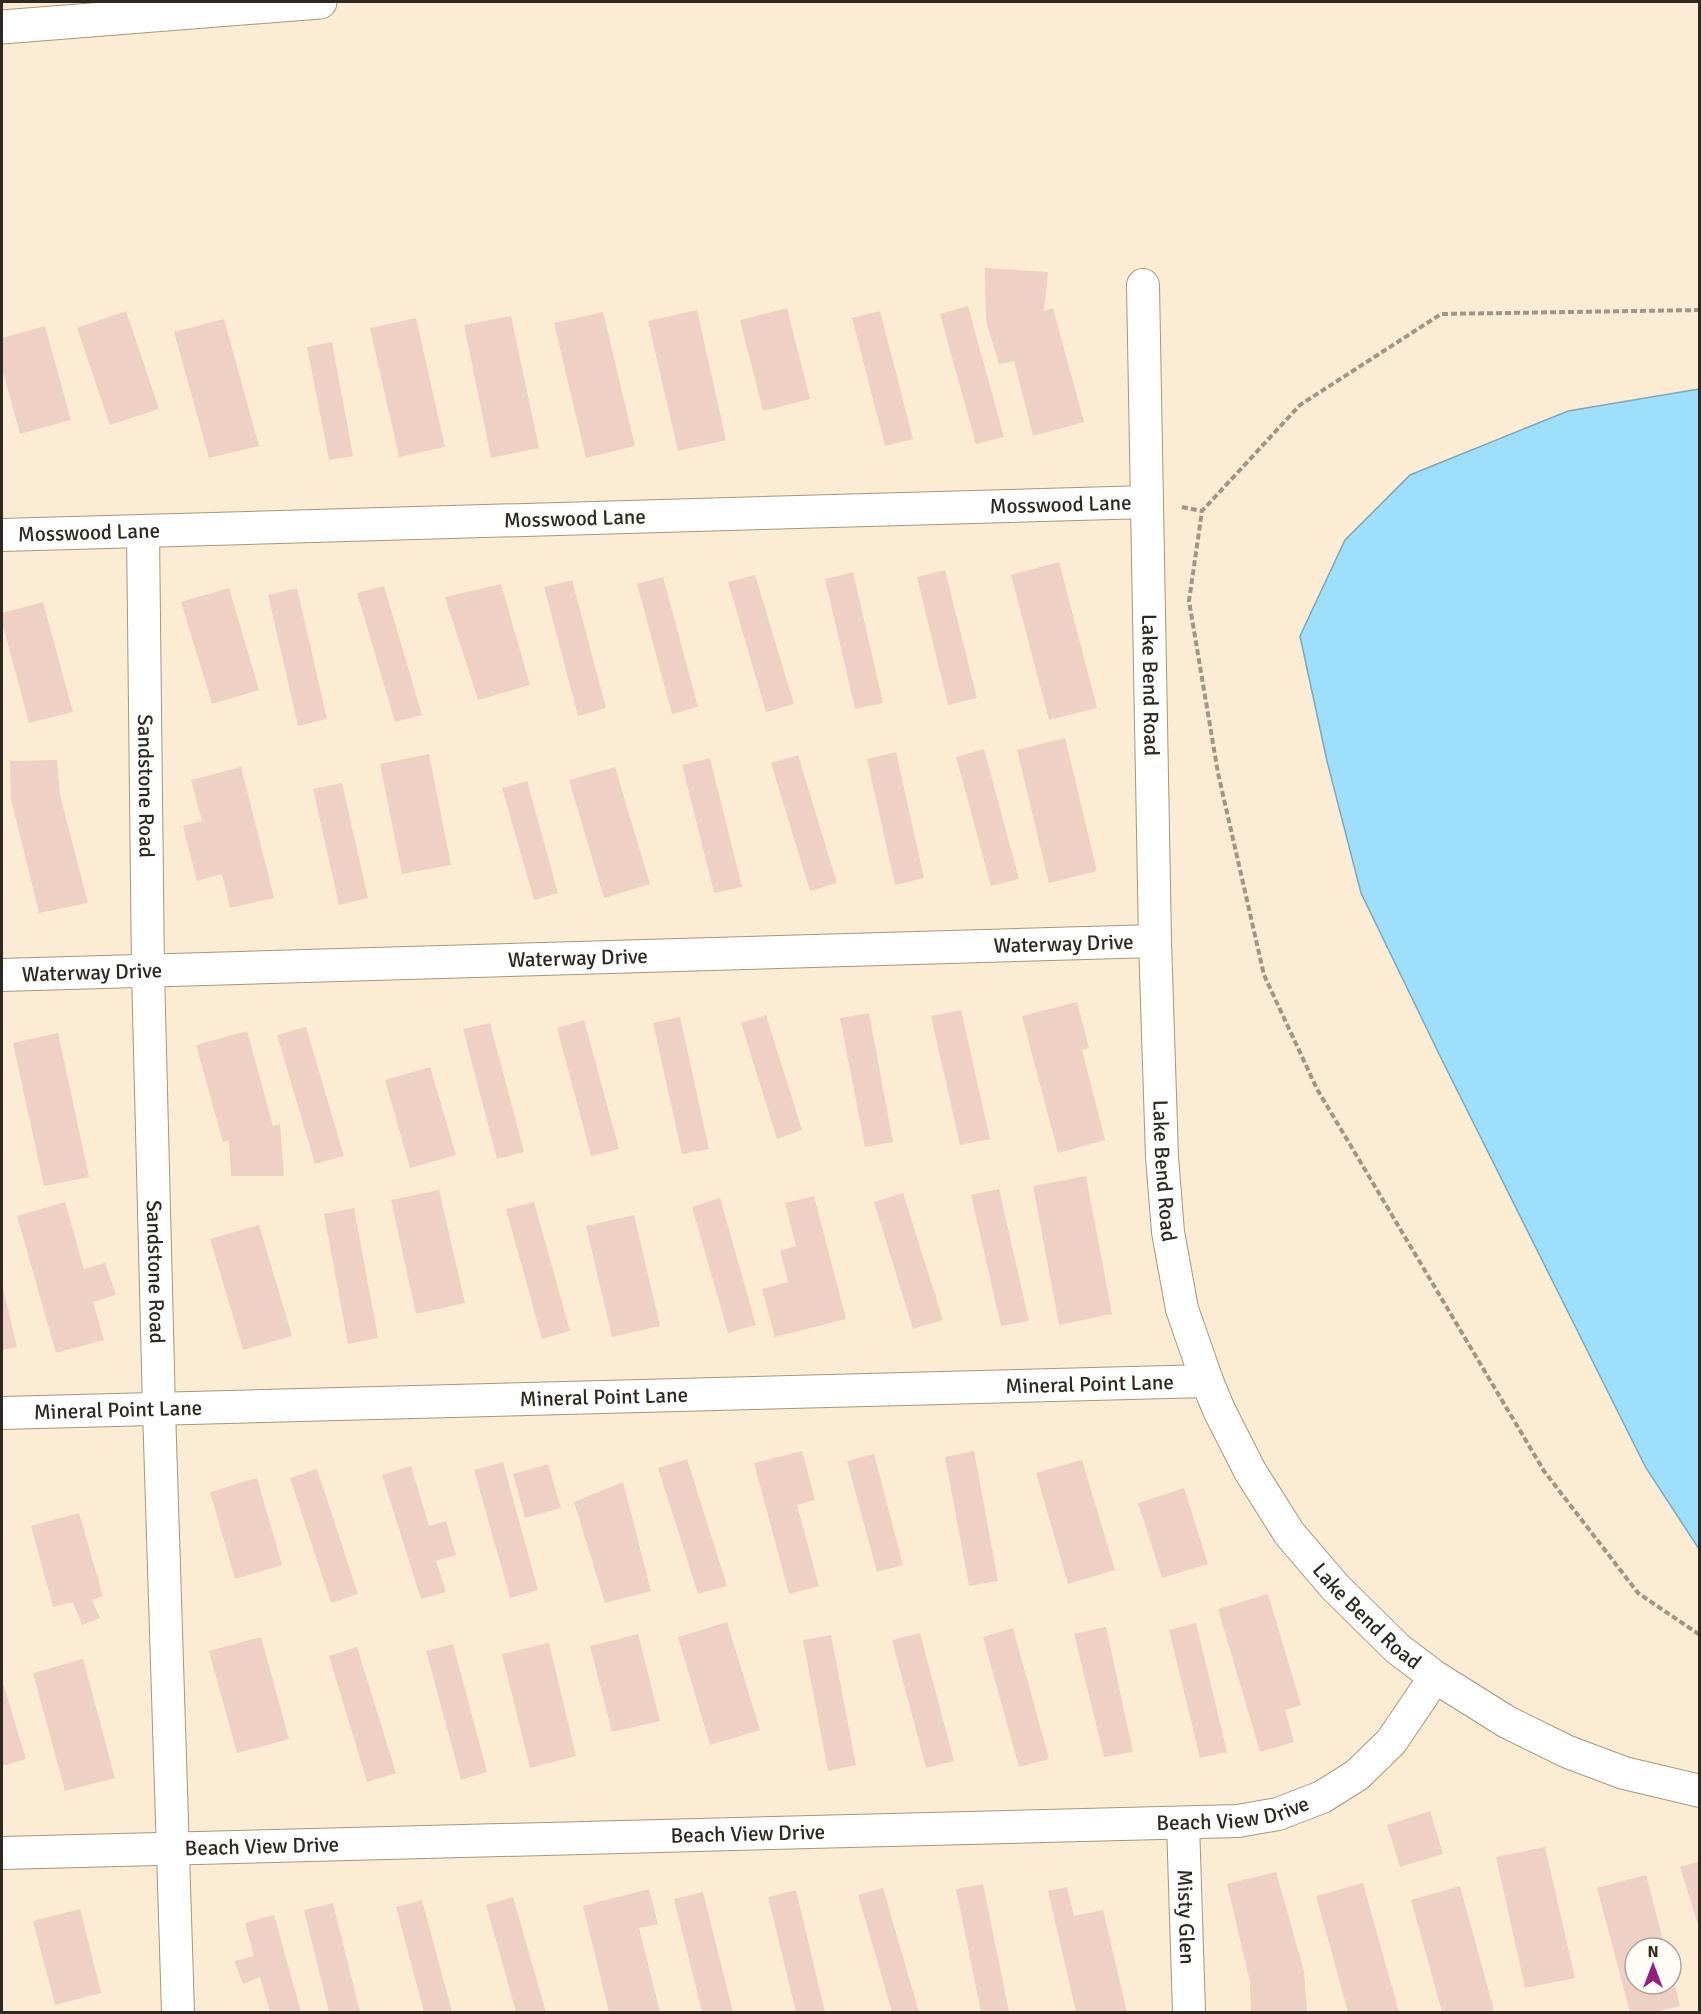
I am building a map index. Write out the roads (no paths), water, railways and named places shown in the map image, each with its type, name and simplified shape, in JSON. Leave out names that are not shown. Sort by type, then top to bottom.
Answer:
[{"type":"main road","points":[[2,27],[320,2]]},
{"type":"street","name":"Lake Bend Road","points":[[1143,285],[1155,941],[1162,1157],[1168,1232],[1182,1309],[1207,1381],[1250,1472],[1289,1533],[1335,1587],[1398,1649],[1435,1677],[1507,1722],[1568,1752],[1624,1773],[1700,1791]]},
{"type":"street","name":"Mosswood Lane","points":[[2,535],[1147,502]]},
{"type":"street","name":"Sandstone Road","points":[[143,531],[148,971],[178,2013]]},
{"type":"street","name":"Waterway Drive","points":[[2,975],[1155,941]]},
{"type":"street","name":"Mineral Point Lane","points":[[2,1413],[1207,1381]]},
{"type":"street","name":"Beach View Drive","points":[[2,1853],[1238,1821],[1278,1814],[1322,1797],[1357,1775],[1391,1742],[1435,1677]]},
{"type":"street","name":"Misty Glen","points":[[1183,1823],[1188,2013]]},
{"type":"water","points":[[1700,389],[1699,1549],[1646,1468],[1361,893],[1327,761],[1300,636],[1345,540],[1410,475],[1568,411]]}]
